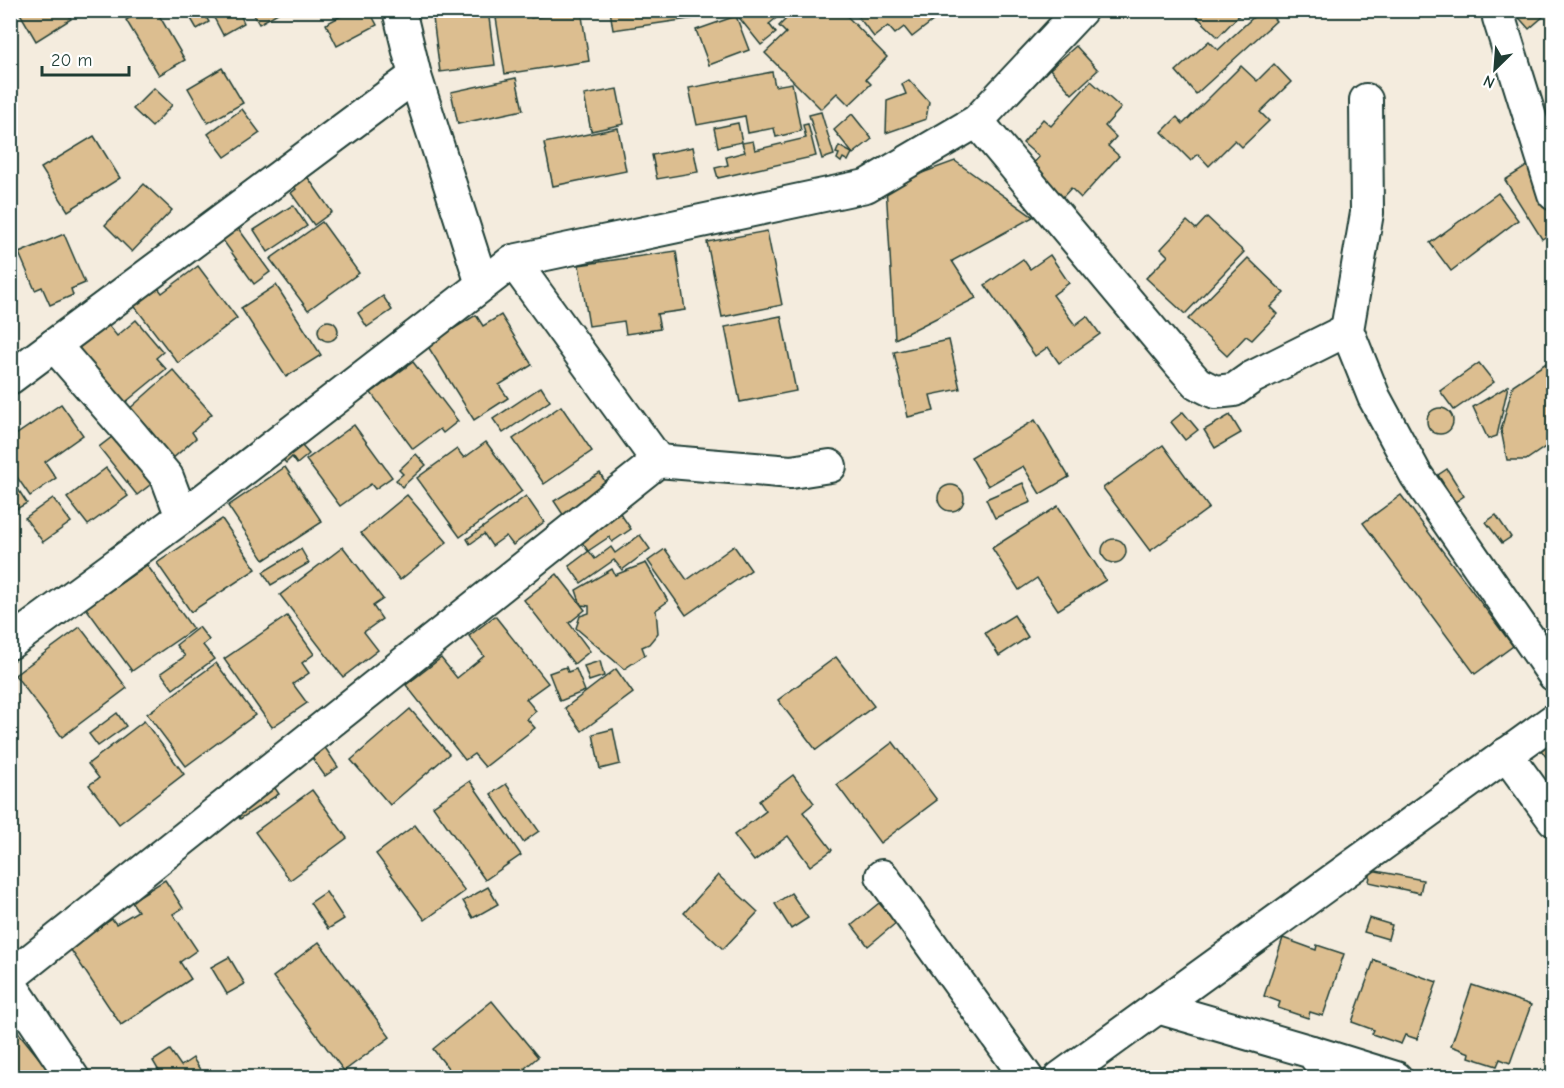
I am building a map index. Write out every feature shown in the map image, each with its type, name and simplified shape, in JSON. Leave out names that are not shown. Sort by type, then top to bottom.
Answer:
[{"type":"street","points":[[399,10],[415,76],[482,284]]},
{"type":"street","points":[[10,643],[182,518],[513,261],[866,186],[977,121],[1081,10]]},
{"type":"street","points":[[1499,18],[1554,194]]},
{"type":"street","points":[[10,378],[415,76]]},
{"type":"street","points":[[1366,100],[1367,213],[1347,330],[1374,397],[1416,475],[1554,675]]},
{"type":"street","points":[[977,121],[1197,383],[1215,392],[1234,390],[1251,378],[1347,330]]},
{"type":"street","points":[[513,261],[658,461]]},
{"type":"street","points":[[54,345],[167,477],[182,518]]},
{"type":"street","points":[[10,977],[658,461],[791,472],[830,466]]},
{"type":"street","points":[[1061,1077],[1554,720]]},
{"type":"street","points":[[1506,754],[1554,820]]},
{"type":"street","points":[[882,876],[1027,1077]]},
{"type":"street","points":[[10,984],[73,1077]]},
{"type":"street","points":[[1157,1007],[1396,1077]]},
{"type":"street","points":[[1312,1052],[1332,1077]]},
{"type":"building","points":[[18,10],[66,10],[71,19],[36,41]]},
{"type":"building","points":[[142,10],[156,10],[185,60],[159,75],[126,20]]},
{"type":"building","points":[[186,10],[202,10],[209,22],[197,29]]},
{"type":"building","points":[[210,10],[238,10],[244,23],[223,35]]},
{"type":"building","points":[[251,10],[283,10],[259,24]]},
{"type":"building","points":[[352,10],[369,10],[377,25],[337,46],[326,24]]},
{"type":"building","points":[[432,10],[488,10],[495,65],[440,72]]},
{"type":"building","points":[[523,10],[530,10],[531,18],[551,15],[550,10],[581,10],[589,61],[505,74],[496,18],[523,14]]},
{"type":"building","points":[[610,10],[694,10],[695,18],[613,30]]},
{"type":"building","points":[[733,10],[776,10],[780,15],[769,24],[776,33],[761,45]]},
{"type":"building","points":[[795,10],[808,10],[810,13],[813,10],[841,10],[887,57],[866,79],[871,84],[849,105],[837,93],[821,109],[765,53],[786,33],[779,26]]},
{"type":"building","points":[[853,10],[927,10],[934,20],[912,37],[904,27],[895,34],[888,26],[874,37]]},
{"type":"building","points":[[1190,10],[1244,10],[1218,37]]},
{"type":"building","points":[[1261,10],[1266,10],[1276,21],[1196,94],[1176,71],[1209,41],[1218,50]]},
{"type":"building","points":[[1516,10],[1542,10],[1545,15],[1529,29],[1514,12]]},
{"type":"building","points":[[736,16],[749,50],[709,65],[696,30]]},
{"type":"building","points":[[1076,46],[1098,70],[1072,94],[1050,69]]},
{"type":"building","points":[[1274,64],[1291,82],[1260,112],[1269,121],[1242,147],[1235,140],[1209,166],[1198,154],[1191,161],[1162,132],[1177,117],[1183,124],[1241,66],[1257,81]]},
{"type":"building","points":[[222,68],[243,103],[208,123],[188,88]]},
{"type":"building","points":[[772,72],[775,86],[792,83],[801,131],[776,137],[774,128],[748,133],[745,116],[697,125],[689,88]]},
{"type":"building","points":[[516,78],[523,110],[458,124],[451,92]]},
{"type":"building","points":[[909,80],[929,102],[926,119],[886,133],[887,101],[906,94],[902,84]]},
{"type":"building","points":[[1091,81],[1121,108],[1105,126],[1116,137],[1108,146],[1119,156],[1081,198],[1071,188],[1061,199],[1028,169],[1039,157],[1023,143],[1043,119],[1051,126]]},
{"type":"building","points":[[154,88],[172,105],[152,127],[133,109]]},
{"type":"building","points":[[617,89],[624,124],[591,131],[584,95]]},
{"type":"building","points":[[242,109],[260,133],[225,157],[208,134]]},
{"type":"building","points":[[821,112],[834,155],[822,159],[809,115]]},
{"type":"building","points":[[852,114],[872,139],[853,154],[834,130]]},
{"type":"building","points":[[738,123],[742,142],[718,147],[714,128]]},
{"type":"building","points":[[808,124],[816,156],[718,178],[715,168],[728,165],[726,157],[745,152],[742,143],[753,141],[755,150],[806,138],[803,125]]},
{"type":"building","points":[[618,128],[626,171],[553,186],[544,143]]},
{"type":"building","points":[[94,136],[120,178],[68,211],[41,168]]},
{"type":"building","points":[[839,146],[852,153],[848,161],[843,158],[841,162],[837,159],[839,154],[836,153]]},
{"type":"building","points":[[693,147],[698,172],[657,179],[652,155]]},
{"type":"building","points":[[1554,149],[1554,231],[1542,239],[1505,180]]},
{"type":"building","points":[[955,161],[1033,217],[952,261],[976,298],[895,339],[886,186]]},
{"type":"building","points":[[304,172],[332,212],[314,225],[291,193],[296,189],[290,181]]},
{"type":"building","points":[[144,184],[172,210],[132,252],[105,225]]},
{"type":"building","points":[[1498,193],[1518,220],[1451,271],[1430,243]]},
{"type":"building","points":[[293,205],[307,226],[268,252],[254,230]]},
{"type":"building","points":[[1207,217],[1244,252],[1185,314],[1146,278],[1168,256],[1161,249],[1187,221],[1196,229]]},
{"type":"building","points":[[322,222],[359,273],[308,310],[270,259]]},
{"type":"building","points":[[238,228],[270,272],[254,284],[222,239]]},
{"type":"building","points":[[767,231],[782,305],[722,317],[707,242]]},
{"type":"building","points":[[64,234],[85,283],[71,289],[73,295],[50,305],[42,287],[35,290],[19,253]]},
{"type":"building","points":[[676,251],[685,310],[657,314],[660,329],[626,334],[624,321],[589,326],[579,265]]},
{"type":"building","points":[[1050,255],[1069,283],[1053,295],[1075,325],[1087,316],[1100,334],[1059,363],[1048,347],[1035,356],[985,285],[1023,259],[1030,269]]},
{"type":"building","points":[[1248,258],[1284,293],[1270,307],[1277,314],[1252,340],[1246,336],[1227,356],[1188,319]]},
{"type":"building","points":[[198,266],[237,318],[178,363],[132,303],[156,285],[162,293]]},
{"type":"building","points":[[276,285],[321,355],[286,377],[241,308]]},
{"type":"building","points":[[383,296],[392,310],[367,327],[358,313]]},
{"type":"building","points":[[476,315],[483,326],[501,315],[532,365],[499,385],[508,398],[474,420],[427,345]]},
{"type":"building","points":[[781,316],[796,391],[740,402],[725,327]]},
{"type":"building","points":[[136,320],[163,352],[156,358],[166,369],[116,410],[67,353],[105,321],[117,336]]},
{"type":"building","points":[[328,321],[335,324],[338,331],[335,338],[328,341],[321,338],[318,331],[321,324]]},
{"type":"building","points":[[949,340],[960,389],[930,395],[934,411],[908,417],[894,352]]},
{"type":"building","points":[[1554,358],[1554,441],[1526,460],[1507,460],[1501,430],[1513,385]]},
{"type":"building","points":[[413,362],[458,421],[443,433],[440,429],[413,449],[371,393]]},
{"type":"building","points":[[1479,363],[1494,382],[1454,410],[1440,391]]},
{"type":"building","points":[[173,370],[212,414],[192,432],[196,438],[164,466],[127,411]]},
{"type":"building","points":[[1508,386],[1497,436],[1488,439],[1473,407]]},
{"type":"building","points":[[541,387],[550,401],[503,433],[493,419]]},
{"type":"building","points":[[61,404],[83,435],[45,462],[56,478],[30,496],[10,467],[10,439]]},
{"type":"building","points":[[561,406],[592,451],[544,484],[513,439]]},
{"type":"building","points":[[1440,408],[1449,412],[1453,421],[1449,430],[1440,434],[1431,430],[1427,421],[1431,412]]},
{"type":"building","points":[[1183,412],[1198,430],[1185,440],[1171,422]]},
{"type":"building","points":[[1230,415],[1241,433],[1215,448],[1204,430]]},
{"type":"building","points":[[1035,420],[1069,477],[1040,494],[1023,466],[988,486],[971,457]]},
{"type":"building","points":[[354,425],[392,477],[375,489],[371,484],[340,506],[306,460]]},
{"type":"building","points":[[121,430],[159,478],[137,495],[99,447]]},
{"type":"building","points":[[294,437],[309,454],[297,464],[292,457],[286,463],[276,452]]},
{"type":"building","points":[[486,442],[522,491],[460,537],[417,478],[457,449],[464,458]]},
{"type":"building","points":[[1163,445],[1209,508],[1150,551],[1103,488]]},
{"type":"building","points":[[416,454],[426,465],[402,487],[396,480],[403,474],[399,470]]},
{"type":"building","points":[[285,467],[322,522],[264,560],[228,506]]},
{"type":"building","points":[[106,468],[128,496],[88,525],[67,498]]},
{"type":"building","points":[[1447,469],[1464,496],[1455,502],[1438,475]]},
{"type":"building","points":[[600,473],[611,492],[566,519],[554,501]]},
{"type":"building","points":[[10,477],[27,503],[13,511],[10,507]]},
{"type":"building","points":[[1023,483],[1031,502],[995,518],[986,499]]},
{"type":"building","points":[[951,485],[960,489],[964,498],[960,507],[951,511],[942,507],[938,498],[942,489]]},
{"type":"building","points":[[407,495],[447,542],[400,580],[361,533]]},
{"type":"building","points":[[1401,495],[1513,646],[1475,674],[1363,523]]},
{"type":"building","points":[[526,496],[544,522],[513,545],[506,536],[492,546],[484,534],[470,544],[467,539]]},
{"type":"building","points":[[53,498],[71,522],[43,542],[25,518]]},
{"type":"building","points":[[1058,506],[1106,580],[1058,610],[1037,578],[1019,590],[992,548]]},
{"type":"building","points":[[620,513],[631,529],[612,542],[609,537],[588,551],[581,541]]},
{"type":"building","points":[[1496,515],[1511,537],[1502,543],[1486,522]]},
{"type":"building","points":[[222,519],[256,569],[191,612],[157,563]]},
{"type":"building","points":[[640,535],[650,549],[622,570],[614,560],[581,583],[569,566],[589,551],[595,559],[611,547],[615,553]]},
{"type":"building","points":[[1114,539],[1123,542],[1126,551],[1123,560],[1114,563],[1105,560],[1102,551],[1105,542]]},
{"type":"building","points":[[734,546],[751,570],[686,615],[648,561],[665,549],[687,580]]},
{"type":"building","points":[[343,547],[383,599],[373,606],[382,619],[364,632],[378,650],[343,677],[280,595]]},
{"type":"building","points":[[301,549],[309,563],[271,585],[263,572]]},
{"type":"building","points":[[646,563],[668,601],[656,610],[658,633],[649,644],[642,647],[645,655],[624,669],[576,628],[580,616],[589,613],[589,606],[581,605],[576,590],[612,569],[615,575]]},
{"type":"building","points":[[147,565],[193,629],[132,671],[86,608]]},
{"type":"building","points":[[557,574],[585,610],[569,623],[590,651],[574,664],[524,600]]},
{"type":"building","points":[[1014,615],[1028,637],[999,656],[985,633]]},
{"type":"building","points":[[287,616],[314,654],[302,663],[309,673],[293,684],[307,703],[272,727],[224,659]]},
{"type":"building","points":[[495,616],[548,683],[526,699],[536,711],[527,719],[535,728],[485,767],[474,754],[465,760],[406,685],[441,658],[457,678],[484,656],[469,636]]},
{"type":"building","points":[[80,627],[127,688],[62,737],[15,675]]},
{"type":"building","points":[[199,627],[209,640],[203,645],[214,659],[173,689],[161,673],[185,656],[176,645]]},
{"type":"building","points":[[836,657],[874,706],[816,750],[778,700]]},
{"type":"building","points":[[600,661],[604,676],[589,681],[584,666]]},
{"type":"building","points":[[216,663],[255,715],[186,766],[147,714]]},
{"type":"building","points":[[566,667],[568,672],[576,669],[585,691],[560,701],[549,673]]},
{"type":"building","points":[[616,669],[633,693],[582,731],[565,708]]},
{"type":"building","points":[[410,709],[449,754],[390,805],[351,760]]},
{"type":"building","points":[[117,713],[126,726],[98,746],[89,734]]},
{"type":"building","points":[[144,721],[184,774],[119,824],[89,785],[99,778],[88,764]]},
{"type":"building","points":[[613,729],[620,764],[600,769],[593,734]]},
{"type":"building","points":[[1554,733],[1554,767],[1537,745]]},
{"type":"building","points":[[893,742],[937,800],[880,843],[837,785]]},
{"type":"building","points":[[324,746],[338,767],[325,776],[310,755]]},
{"type":"building","points":[[793,775],[814,803],[803,812],[832,850],[810,866],[788,836],[754,861],[734,835],[766,811],[759,801]]},
{"type":"building","points":[[470,781],[521,855],[485,880],[433,806]]},
{"type":"building","points":[[271,782],[279,794],[240,819],[232,807]]},
{"type":"building","points":[[506,784],[539,831],[523,842],[491,794]]},
{"type":"building","points":[[312,790],[347,838],[290,880],[255,832]]},
{"type":"building","points":[[415,825],[465,891],[425,920],[376,854]]},
{"type":"building","points":[[1371,870],[1423,880],[1420,893],[1369,882]]},
{"type":"building","points":[[718,875],[758,912],[723,949],[684,913]]},
{"type":"building","points":[[165,880],[183,908],[173,914],[197,950],[180,962],[191,979],[121,1025],[69,947],[112,919],[116,924],[138,911],[131,901]]},
{"type":"building","points":[[488,887],[498,904],[473,918],[463,901]]},
{"type":"building","points":[[326,892],[344,919],[328,929],[310,903]]},
{"type":"building","points":[[791,893],[808,918],[791,929],[775,904]]},
{"type":"building","points":[[879,903],[896,923],[868,946],[852,925]]},
{"type":"building","points":[[1369,918],[1392,925],[1388,939],[1364,932]]},
{"type":"building","points":[[1283,938],[1316,950],[1317,945],[1344,954],[1323,1016],[1310,1012],[1308,1018],[1278,1008],[1280,1002],[1264,996]]},
{"type":"building","points":[[319,942],[390,1037],[344,1071],[273,977]]},
{"type":"building","points":[[229,957],[245,984],[227,994],[211,967]]},
{"type":"building","points":[[1374,960],[1437,982],[1417,1039],[1405,1035],[1401,1044],[1372,1034],[1374,1030],[1352,1022]]},
{"type":"building","points":[[1472,985],[1531,1005],[1510,1063],[1500,1059],[1497,1066],[1469,1057],[1470,1053],[1451,1046]]},
{"type":"building","points":[[492,1001],[538,1057],[525,1068],[533,1078],[456,1078],[433,1049]]},
{"type":"building","points":[[10,1022],[55,1078],[10,1078]]},
{"type":"building","points":[[170,1050],[181,1066],[193,1058],[205,1078],[163,1078],[153,1061]]}]
